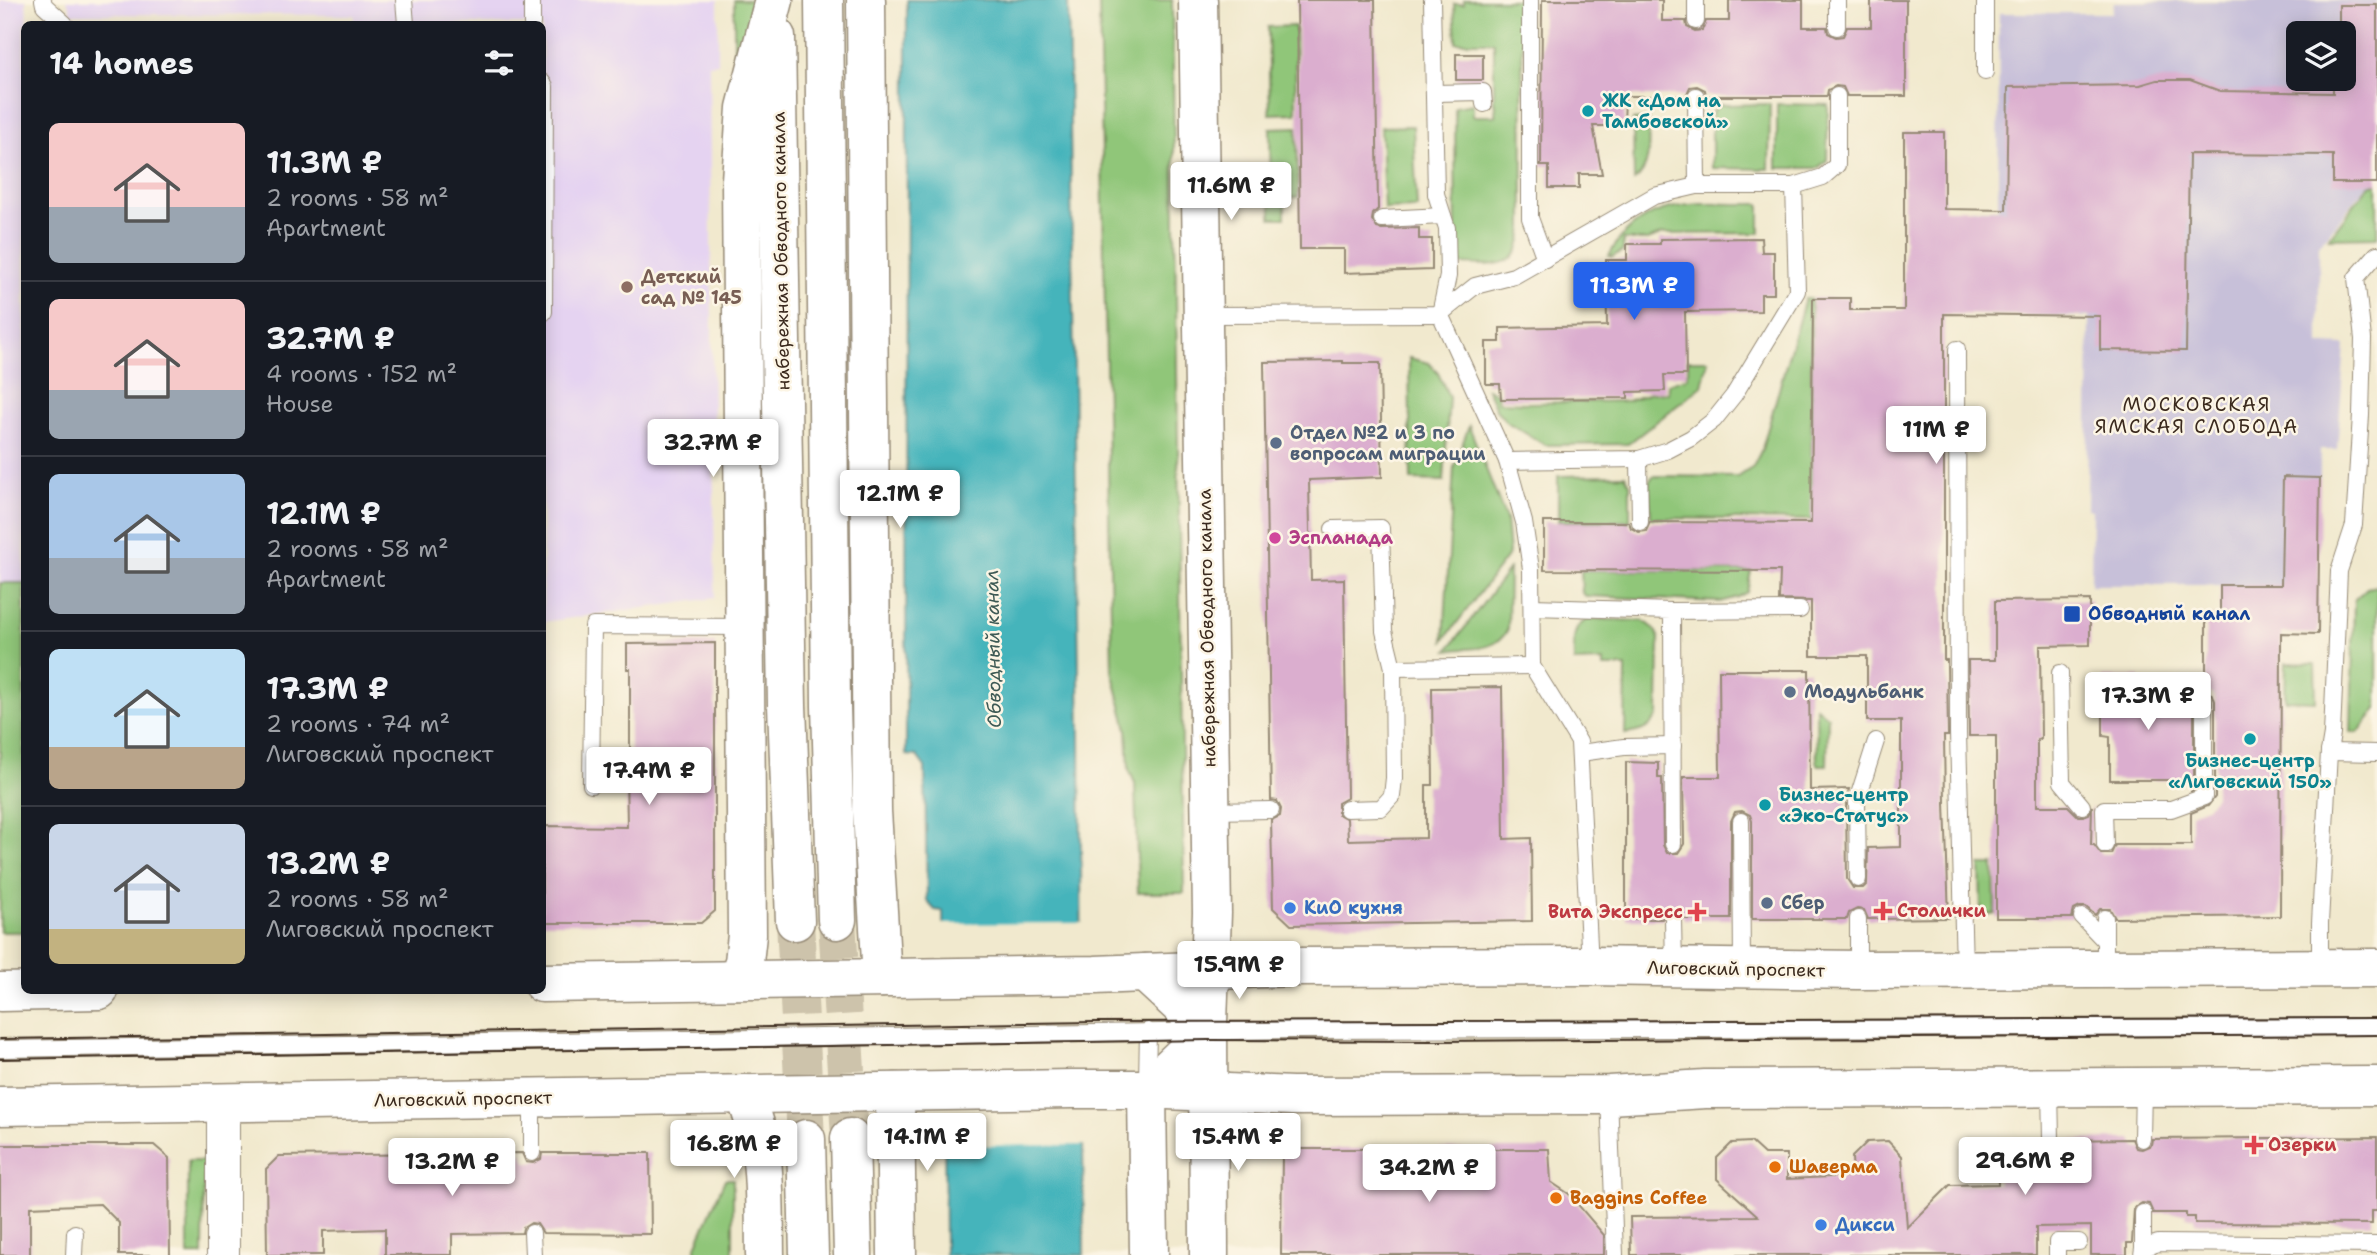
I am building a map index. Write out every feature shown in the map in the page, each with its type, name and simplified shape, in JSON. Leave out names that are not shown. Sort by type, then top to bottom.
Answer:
[{"type":"main road","points":[[737,981],[744,962],[747,935],[741,180],[746,108],[774,0]]},
{"type":"main road","name":"набережная Обводного канала","points":[[774,0],[779,107],[787,691],[795,921]]},
{"type":"main road","points":[[824,0],[831,706],[837,920]]},
{"type":"main road","points":[[546,984],[881,978],[872,811],[866,0]]},
{"type":"main road","name":"набережная Обводного канала","points":[[1198,0],[1212,913],[1208,1031],[1209,1255]]},
{"type":"main road","name":"Лиговский проспект","points":[[881,978],[1095,975],[1293,967],[1965,969],[2105,955],[2320,968],[2377,968]]},
{"type":"main road","points":[[1145,973],[1208,1031],[1147,1089],[1149,1255]]},
{"type":"main road","points":[[0,992],[21,992]]},
{"type":"main road","points":[[1147,1089],[1292,1096],[1609,1095],[1705,1089],[2377,1086]]},
{"type":"main road","name":"Лиговский проспект","points":[[0,1106],[1147,1089]]},
{"type":"main road","points":[[897,1255],[911,1092]]},
{"type":"main road","points":[[744,1094],[760,1138],[764,1173],[765,1255]]},
{"type":"main road","points":[[850,1138],[853,1255]]},
{"type":"main road","points":[[806,1139],[809,1255]]},
{"type":"street","points":[[223,1104],[223,1255]]},
{"type":"lane","points":[[43,0],[44,5],[62,21]]},
{"type":"lane","points":[[404,0],[406,21]]},
{"type":"lane","points":[[532,0],[532,21]]},
{"type":"lane","points":[[1433,0],[1436,194],[1447,228],[1448,276],[1440,314],[1507,461],[1527,537],[1532,607],[1532,666],[1579,742],[1590,966]]},
{"type":"lane","points":[[1530,0],[1530,218],[1545,259]]},
{"type":"lane","points":[[1696,0],[1696,21]]},
{"type":"lane","points":[[1836,0],[1836,27]]},
{"type":"lane","points":[[1985,0],[1985,72]]},
{"type":"lane","points":[[1434,93],[1483,92],[1484,104]]},
{"type":"lane","points":[[1696,96],[1697,186]]},
{"type":"lane","points":[[1202,315],[1440,314],[1475,286],[1514,276],[1654,196],[1697,186],[1794,186],[1823,177],[1837,165],[1837,96]]},
{"type":"lane","points":[[1507,461],[1639,458],[1668,450],[1691,438],[1714,420],[1734,395],[1797,291],[1794,186]]},
{"type":"lane","points":[[1382,219],[1443,216]]},
{"type":"lane","points":[[2320,968],[2320,923],[2339,571],[2354,525],[2361,415],[2364,339],[2356,278],[2377,254]]},
{"type":"lane","points":[[1957,349],[1958,733],[1965,969]]},
{"type":"lane","points":[[1639,458],[1640,522]]},
{"type":"lane","points":[[1333,529],[1381,528],[1384,631],[1393,668],[1392,796],[1381,808],[1347,809]]},
{"type":"lane","points":[[1532,607],[1672,611],[1800,610]]},
{"type":"lane","points":[[1672,611],[1673,844]]},
{"type":"lane","points":[[591,785],[593,626],[743,627]]},
{"type":"lane","points":[[1393,668],[1532,666]]},
{"type":"lane","points":[[2060,673],[2062,782],[2081,806]]},
{"type":"lane","points":[[2105,845],[2104,809],[2171,810],[2204,797],[2204,701]]},
{"type":"lane","points":[[1857,878],[1857,801],[1876,741]]},
{"type":"lane","points":[[1580,753],[1624,747],[1673,746]]},
{"type":"lane","points":[[2329,752],[2377,753]]},
{"type":"lane","points":[[1210,811],[1271,810]]},
{"type":"lane","points":[[1741,821],[1742,968]]},
{"type":"lane","points":[[2082,918],[2105,955]]},
{"type":"lane","points":[[2105,918],[2105,955]]},
{"type":"lane","points":[[1674,919],[1674,968]]},
{"type":"lane","points":[[1858,919],[1858,970]]},
{"type":"lane","points":[[0,1049],[1148,1031],[2377,1027]]},
{"type":"lane","points":[[1147,1089],[1148,1031]]},
{"type":"lane","points":[[2142,1139],[2143,1087]]},
{"type":"lane","points":[[2050,1088],[2051,1140]]},
{"type":"lane","points":[[1609,1095],[1615,1255]]},
{"type":"lane","points":[[532,1098],[532,1153]]},
{"type":"lane","points":[[2143,1213],[2142,1251],[2158,1243],[2377,1245]]},
{"type":"lane","points":[[74,1255],[75,1233]]},
{"type":"lane","points":[[532,1233],[533,1255]]},
{"type":"lane","points":[[2055,1241],[2079,1242]]},
{"type":"shaded area","points":[[0,0],[26,0],[27,21],[21,21],[21,583],[0,583]]},
{"type":"shaded area","name":"Детский сад № 145","points":[[67,0],[718,0],[718,63],[709,64],[715,598],[546,622],[546,21],[354,21],[354,15],[72,14]]},
{"type":"shaded area","points":[[2377,0],[2377,183],[2367,185],[2319,245],[2319,344],[2345,345],[2337,450],[2320,450],[2320,478],[2283,477],[2281,585],[2091,585],[2092,510],[2087,509],[2089,317],[1971,314],[1972,209],[1998,209],[1999,13],[2112,13],[2114,2]]},
{"type":"green space","points":[[734,0],[751,0],[751,16],[734,112]]},
{"type":"green space","points":[[1099,0],[1172,0],[1184,893],[1138,893],[1135,783],[1129,770],[1127,729],[1112,671]]},
{"type":"green space","points":[[1464,0],[1522,0],[1523,229],[1520,246],[1515,255],[1496,264],[1456,264],[1455,107],[1473,104],[1473,116],[1495,116],[1496,104],[1494,42],[1456,42],[1454,4],[1464,4]]},
{"type":"green space","points":[[1295,26],[1296,113],[1270,114],[1268,27]]},
{"type":"green space","points":[[1770,104],[1769,169],[1712,168],[1712,112],[1719,105]]},
{"type":"green space","points":[[1777,104],[1828,105],[1827,160],[1818,168],[1777,168]]},
{"type":"green space","points":[[1648,119],[1647,161],[1634,181],[1633,120]]},
{"type":"green space","points":[[1413,126],[1417,208],[1384,209],[1381,127]]},
{"type":"green space","points":[[1297,127],[1298,197],[1285,198],[1285,218],[1271,218],[1270,128]]},
{"type":"green space","points":[[2377,184],[2377,237],[2329,238],[2368,186]]},
{"type":"green space","points":[[1760,204],[1760,233],[1663,234],[1648,240],[1623,240],[1623,251],[1609,256],[1622,236],[1638,222],[1656,213],[1675,207],[1696,205]]},
{"type":"green space","points":[[1805,298],[1811,298],[1812,520],[1651,518],[1649,482],[1653,476],[1738,477],[1753,467],[1762,449]]},
{"type":"green space","points":[[1409,358],[1429,363],[1438,373],[1449,397],[1444,481],[1411,480]]},
{"type":"green space","points":[[1688,360],[1708,360],[1702,386],[1628,444],[1545,445],[1507,422],[1497,411],[1487,389],[1497,393],[1498,402],[1627,401],[1651,393],[1668,393],[1668,384],[1688,377]]},
{"type":"green space","points":[[1469,426],[1506,519],[1509,554],[1444,640],[1454,467]]},
{"type":"green space","points":[[1625,475],[1630,484],[1630,521],[1558,521],[1558,476]]},
{"type":"green space","points":[[1509,569],[1508,629],[1503,636],[1490,645],[1448,650]]},
{"type":"green space","points":[[1581,570],[1751,571],[1747,592],[1720,602],[1586,596],[1582,593]]},
{"type":"green space","points":[[0,583],[21,583],[21,932],[0,932]]},
{"type":"green space","points":[[2377,586],[2377,709],[2358,733],[2351,732],[2354,600],[2367,588]]},
{"type":"green space","points":[[1589,619],[1643,621],[1651,626],[1659,639],[1658,715],[1652,724],[1644,729],[1625,734],[1626,667],[1603,667],[1603,661],[1574,662],[1576,631]]},
{"type":"green space","points":[[2286,663],[2315,664],[2316,701],[2285,700]]},
{"type":"green space","points":[[1816,707],[1828,717],[1827,765],[1817,765]]},
{"type":"green space","points":[[1980,865],[1994,865],[1995,914],[1981,914]]},
{"type":"green space","points":[[188,1161],[204,1161],[203,1255],[188,1255]]},
{"type":"green space","points":[[725,1179],[733,1179],[733,1255],[696,1255],[696,1246]]},
{"type":"water","name":"Обводный канал","points":[[907,0],[1068,0],[1080,736],[1084,1255],[945,1255],[943,911],[935,910],[927,901],[925,767],[917,756],[906,755]]},
{"type":"pier","points":[[1085,923],[1087,1145],[941,1146],[940,924]]},
{"type":"building","points":[[1297,0],[1375,0],[1378,209],[1372,220],[1377,228],[1382,229],[1419,228],[1419,239],[1432,239],[1432,270],[1344,273],[1344,249],[1300,249]]},
{"type":"building","points":[[1542,0],[1662,0],[1662,21],[1686,21],[1687,27],[1695,31],[1702,30],[1706,21],[1729,21],[1729,0],[1803,0],[1803,27],[1827,27],[1828,33],[1836,37],[1843,36],[1847,27],[1871,27],[1871,0],[1906,0],[1906,96],[1847,96],[1843,87],[1836,86],[1828,90],[1827,96],[1706,96],[1705,90],[1697,86],[1690,87],[1686,96],[1625,96],[1624,126],[1593,126],[1602,174],[1579,174],[1579,188],[1549,188],[1549,166],[1541,166]]},
{"type":"building","points":[[2339,5],[2377,5],[2377,183],[2333,183],[2333,155],[2189,154],[2186,351],[2100,350],[2100,316],[1944,314],[1944,660],[1947,660],[1948,736],[1944,736],[1949,918],[1868,919],[1864,910],[1857,909],[1849,913],[1847,919],[1752,919],[1752,821],[1750,815],[1742,811],[1735,812],[1731,821],[1731,919],[1684,919],[1682,913],[1673,909],[1667,910],[1662,919],[1626,919],[1626,762],[1658,763],[1658,778],[1662,778],[1663,845],[1667,853],[1678,853],[1684,844],[1683,777],[1720,777],[1719,670],[1809,670],[1810,790],[1849,789],[1846,801],[1847,879],[1853,888],[1863,888],[1867,884],[1868,848],[1901,847],[1901,721],[1867,721],[1867,656],[1811,656],[1811,601],[1779,600],[1780,571],[1544,570],[1544,522],[1629,522],[1631,528],[1639,532],[1646,531],[1650,522],[1811,523],[1813,298],[1850,298],[1850,310],[1904,310],[1904,132],[1944,132],[1944,209],[2006,210],[2008,87],[2140,85],[2157,80],[2190,80],[2220,91],[2356,91],[2356,21],[2339,21]]},
{"type":"building","points":[[1456,54],[1483,54],[1483,80],[1456,80]]},
{"type":"building","points":[[1761,238],[1762,252],[1774,252],[1774,294],[1761,294],[1761,311],[1685,312],[1686,375],[1664,375],[1665,391],[1628,392],[1628,398],[1501,399],[1500,384],[1486,384],[1486,342],[1500,342],[1500,328],[1607,326],[1606,260],[1627,260],[1627,244],[1660,244],[1660,239]]},
{"type":"building","points":[[1264,362],[1380,363],[1382,477],[1309,480],[1311,580],[1344,579],[1347,798],[1338,803],[1338,814],[1347,819],[1348,840],[1426,838],[1426,785],[1433,785],[1432,688],[1502,687],[1504,839],[1531,838],[1532,921],[1291,925],[1273,908],[1271,820],[1280,816],[1281,809],[1277,801],[1271,800]]},
{"type":"building","points":[[2283,477],[2320,478],[2318,634],[2281,633],[2280,916],[2115,918],[2110,909],[2100,909],[2095,915],[2086,907],[2080,907],[2074,910],[2072,918],[1996,918],[1996,736],[1969,736],[1968,660],[1995,660],[1995,601],[2090,600],[2090,645],[2040,646],[2041,739],[2037,740],[2037,806],[2068,806],[2078,816],[2083,816],[2089,814],[2092,806],[2091,845],[2101,854],[2111,854],[2115,845],[2191,845],[2191,813],[2208,806],[2215,797],[2215,701],[2213,695],[2206,691],[2206,616],[2220,617],[2220,585],[2281,585]]},
{"type":"building","points":[[715,643],[715,911],[701,923],[546,923],[546,826],[627,827],[626,769],[630,769],[630,669],[627,669],[627,644]]},
{"type":"building","points":[[2103,677],[2140,677],[2140,693],[2198,692],[2194,701],[2194,790],[2191,791],[2191,780],[2110,780],[2110,737],[2103,736]]},
{"type":"building","points":[[2377,1137],[2377,1211],[2372,1211],[2372,1224],[2195,1223],[2195,1217],[2186,1217],[2186,1213],[2153,1213],[2149,1204],[2142,1203],[2134,1208],[2132,1243],[2127,1243],[2127,1255],[2091,1255],[2091,1226],[2036,1227],[2036,1255],[1631,1255],[1630,1217],[1758,1216],[1717,1179],[1717,1158],[1732,1143],[1751,1142],[1764,1154],[1787,1154],[1787,1179],[1853,1176],[1852,1157],[1867,1142],[1888,1141],[1902,1156],[1907,1228],[1950,1185],[1998,1184],[1998,1140],[2040,1140],[2042,1146],[2051,1150],[2057,1149],[2062,1140],[2132,1139],[2136,1148],[2142,1149],[2151,1145],[2152,1139]]},
{"type":"building","points":[[0,1145],[154,1145],[169,1158],[170,1255],[119,1255],[119,1223],[100,1204],[30,1207],[30,1255],[0,1255]]},
{"type":"building","points":[[1282,1149],[1549,1149],[1551,1182],[1569,1194],[1604,1235],[1604,1255],[1281,1255]]},
{"type":"building","points":[[522,1153],[526,1162],[533,1163],[541,1159],[542,1153],[650,1153],[651,1234],[543,1233],[537,1224],[531,1223],[523,1228],[522,1233],[452,1234],[452,1255],[385,1255],[385,1229],[323,1231],[323,1255],[267,1255],[266,1169],[279,1156]]},
{"type":"tunnel","points":[[837,920],[850,1138]]},
{"type":"tunnel","points":[[795,921],[806,1139]]},
{"type":"tram line","points":[[0,1039],[1096,1022],[2377,1018]]},
{"type":"tram line","points":[[0,1059],[1208,1040],[2377,1035]]},
{"type":"place","name":"ЖК «Дом на Тамбовской»","points":[[1588,111]]},
{"type":"place","name":"Детский сад № 145","points":[[627,287]]},
{"type":"place","name":"Отдел №2 и 3 по вопросам миграции","points":[[1276,443]]},
{"type":"place","name":"Эспланада","points":[[1275,538]]},
{"type":"place","name":"Обводный канал","points":[[2072,614]]},
{"type":"place","name":"Модульбанк","points":[[1790,692]]},
{"type":"place","name":"Бизнес-центр «Лиговский 150»","points":[[2250,739]]},
{"type":"place","name":"Бизнес-центр «Эко-Статус»","points":[[1765,805]]},
{"type":"place","name":"Сбер","points":[[1767,903]]},
{"type":"place","name":"КиО кухня","points":[[1290,908]]},
{"type":"place","name":"Столички","points":[[1883,911]]},
{"type":"place","name":"Вита Экспресс","points":[[1697,912]]},
{"type":"place","name":"Озерки","points":[[2254,1145]]},
{"type":"place","name":"Шаверма","points":[[1775,1167]]},
{"type":"place","name":"Baggins Coffee","points":[[1556,1198]]},
{"type":"place","name":"Дикси","points":[[1821,1225]]},
{"type":"district","name":"МОСКОВСКАЯ ЯМСКАЯ СЛОБОДА","points":[[2197,415]]}]
